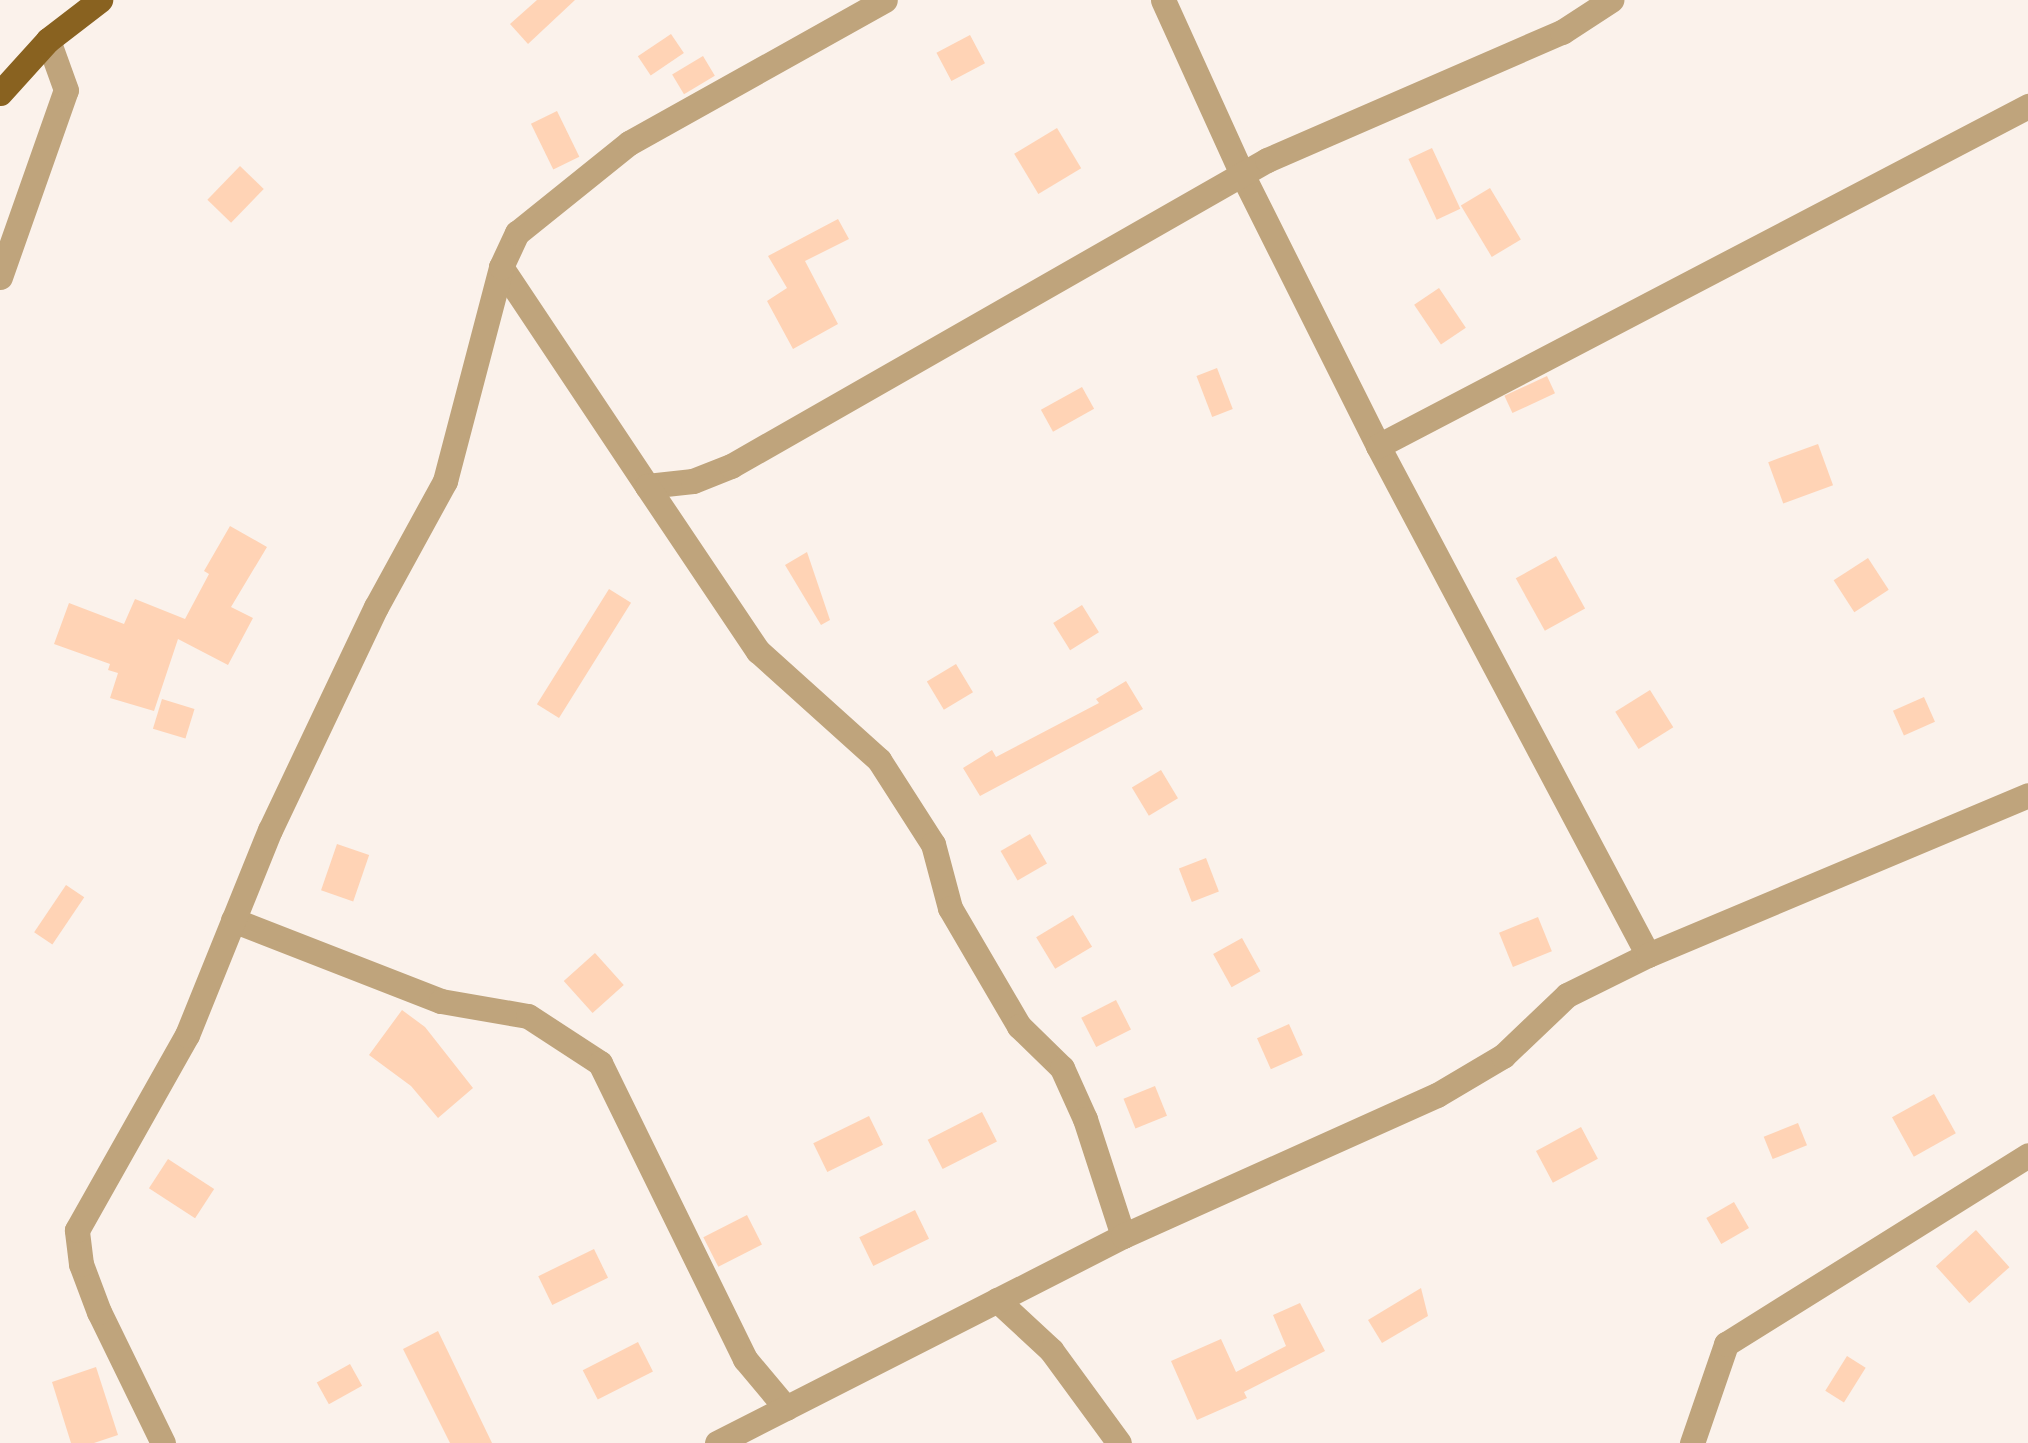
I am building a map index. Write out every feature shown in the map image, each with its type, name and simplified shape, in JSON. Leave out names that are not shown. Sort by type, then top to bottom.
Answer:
[{"type":"main road","points":[[0,93],[48,40],[100,0]]},
{"type":"street","points":[[163,1443],[99,1312],[81,1264],[77,1230],[187,1034],[270,830],[368,624],[445,480],[502,267],[517,233],[629,143],[885,0]]},
{"type":"street","points":[[1163,0],[1242,174],[1378,446],[1648,955]]},
{"type":"street","points":[[647,486],[693,481],[731,466],[1242,174],[1562,32],[1612,0]]},
{"type":"street","points":[[0,277],[66,90],[48,40]]},
{"type":"street","points":[[1378,446],[2028,106]]},
{"type":"street","points":[[502,267],[758,651],[880,760],[934,844],[950,908],[1020,1026],[1062,1068],[1085,1118],[1123,1236]]},
{"type":"street","points":[[717,1443],[1123,1236],[1436,1095],[1502,1056],[1567,995],[1648,955],[2028,795]]},
{"type":"street","points":[[233,920],[441,1001],[528,1016],[600,1064],[744,1360],[786,1408]]},
{"type":"street","points":[[1692,1443],[1726,1344],[2028,1155]]},
{"type":"street","points":[[997,1300],[1051,1350],[1119,1443]]},
{"type":"building","points":[[537,0],[575,0],[528,44],[510,24]]},
{"type":"building","points":[[671,34],[684,53],[651,75],[638,56]]},
{"type":"building","points":[[970,35],[985,63],[951,81],[936,53]]},
{"type":"building","points":[[703,56],[715,76],[684,94],[672,75]]},
{"type":"building","points":[[557,111],[579,157],[553,170],[531,124]]},
{"type":"building","points":[[1057,128],[1081,168],[1038,194],[1014,154]]},
{"type":"building","points":[[1432,148],[1460,209],[1437,220],[1408,159]]},
{"type":"building","points":[[240,166],[264,189],[231,223],[207,200]]},
{"type":"building","points":[[1490,188],[1521,239],[1492,257],[1461,206]]},
{"type":"building","points":[[838,219],[849,239],[805,261],[838,324],[793,349],[767,301],[787,288],[768,256]]},
{"type":"building","points":[[1439,288],[1466,328],[1441,345],[1414,305]]},
{"type":"building","points":[[1217,368],[1233,409],[1212,417],[1196,376]]},
{"type":"building","points":[[1547,376],[1555,393],[1512,413],[1504,396]]},
{"type":"building","points":[[1082,387],[1094,409],[1053,432],[1041,410]]},
{"type":"building","points":[[1818,444],[1833,485],[1783,503],[1768,462]]},
{"type":"building","points":[[230,526],[267,547],[231,607],[253,618],[228,665],[178,639],[154,711],[110,698],[118,673],[108,670],[110,664],[54,644],[69,603],[124,624],[135,599],[185,619],[209,574],[204,571]]},
{"type":"building","points":[[807,552],[830,620],[821,625],[785,565]]},
{"type":"building","points":[[1556,556],[1585,608],[1545,631],[1516,578]]},
{"type":"building","points":[[1868,558],[1889,590],[1854,612],[1834,580]]},
{"type":"building","points":[[609,589],[631,603],[559,718],[537,704]]},
{"type":"building","points":[[1082,605],[1099,632],[1070,650],[1053,623]]},
{"type":"building","points":[[956,664],[973,692],[944,710],[927,682]]},
{"type":"building","points":[[1126,681],[1143,709],[980,796],[963,768],[992,750],[996,757],[1099,703],[1096,699]]},
{"type":"building","points":[[1650,690],[1673,727],[1639,749],[1615,712]]},
{"type":"building","points":[[1924,697],[1935,722],[1904,735],[1893,711]]},
{"type":"building","points":[[162,699],[195,709],[185,739],[153,729]]},
{"type":"building","points":[[1161,770],[1178,798],[1149,816],[1132,788]]},
{"type":"building","points":[[1030,834],[1047,863],[1018,880],[1001,851]]},
{"type":"building","points":[[337,844],[369,855],[353,901],[321,890]]},
{"type":"building","points":[[1206,858],[1219,892],[1192,902],[1179,868]]},
{"type":"building","points":[[66,885],[84,897],[52,945],[34,932]]},
{"type":"building","points":[[1073,915],[1092,947],[1055,969],[1036,937]]},
{"type":"building","points":[[1538,917],[1552,951],[1513,967],[1499,933]]},
{"type":"building","points":[[1242,938],[1260,971],[1232,987],[1213,954]]},
{"type":"building","points":[[595,953],[624,985],[593,1013],[564,981]]},
{"type":"building","points":[[1116,1000],[1131,1029],[1096,1047],[1081,1018]]},
{"type":"building","points":[[402,1010],[425,1027],[473,1088],[438,1118],[411,1086],[369,1055]]},
{"type":"building","points":[[1289,1024],[1303,1055],[1271,1069],[1257,1038]]},
{"type":"building","points":[[1155,1086],[1167,1116],[1135,1128],[1123,1099]]},
{"type":"building","points":[[1934,1094],[1956,1133],[1914,1157],[1892,1117]]},
{"type":"building","points":[[982,1112],[997,1141],[943,1169],[928,1140]]},
{"type":"building","points":[[869,1116],[883,1145],[827,1172],[813,1143]]},
{"type":"building","points":[[1798,1123],[1807,1145],[1773,1159],[1764,1137]]},
{"type":"building","points":[[1581,1127],[1598,1159],[1553,1183],[1536,1151]]},
{"type":"building","points":[[168,1159],[214,1189],[195,1218],[149,1188]]},
{"type":"building","points":[[1734,1202],[1749,1228],[1721,1244],[1706,1218]]},
{"type":"building","points":[[915,1210],[929,1239],[873,1266],[859,1237]]},
{"type":"building","points":[[747,1215],[762,1244],[718,1267],[703,1237]]},
{"type":"building","points":[[1976,1230],[2009,1267],[1969,1303],[1936,1266]]},
{"type":"building","points":[[594,1249],[608,1278],[552,1305],[538,1276]]},
{"type":"building","points":[[1421,1288],[1428,1316],[1382,1343],[1368,1320]]},
{"type":"building","points":[[1300,1303],[1325,1351],[1244,1392],[1247,1398],[1197,1420],[1171,1361],[1221,1339],[1236,1372],[1286,1346],[1273,1315]]},
{"type":"building","points":[[438,1331],[492,1443],[450,1443],[403,1349]]},
{"type":"building","points":[[638,1342],[653,1371],[598,1400],[583,1370]]},
{"type":"building","points":[[1847,1356],[1866,1368],[1844,1402],[1825,1391]]},
{"type":"building","points":[[350,1364],[362,1386],[329,1404],[317,1382]]},
{"type":"building","points":[[96,1367],[118,1435],[94,1443],[71,1443],[52,1382]]}]
